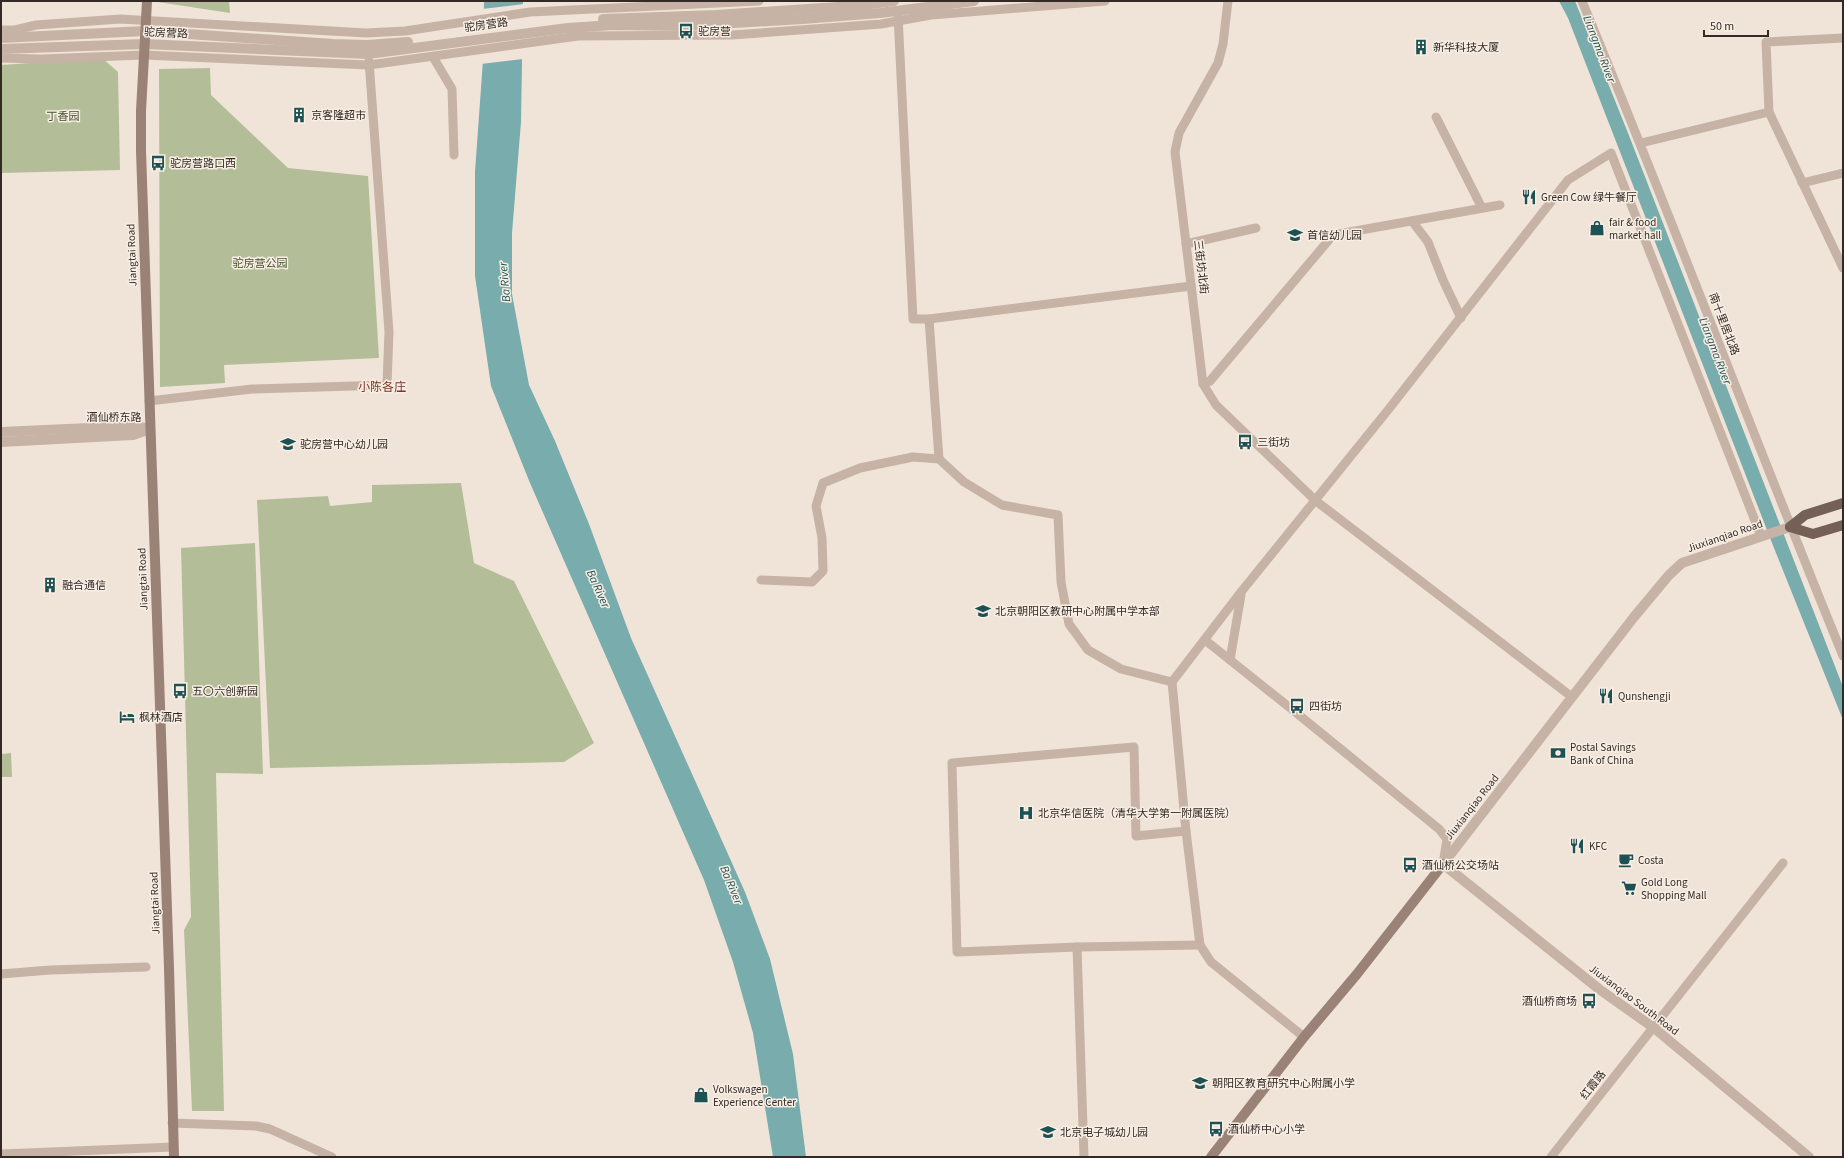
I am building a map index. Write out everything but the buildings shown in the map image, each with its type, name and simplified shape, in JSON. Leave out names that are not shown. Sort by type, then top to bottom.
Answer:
[{"type":"main road","name":"Jiangtai Road","points":[[147,1],[141,111],[141,150],[169,968],[173,1152]]},
{"type":"main road","name":"Jiuxianqiao Road","points":[[1790,527],[1805,515],[1843,503]]},
{"type":"main road","points":[[1790,527],[1813,534],[1843,525]]},
{"type":"main road","name":"Jiuxianqiao Road","points":[[1211,1157],[1304,1037],[1357,974],[1443,864]]},
{"type":"street","points":[[1,30],[72,22],[120,19],[366,33],[405,31],[530,12],[759,1]]},
{"type":"street","name":"驼房营路","points":[[1,49],[144,44],[368,50],[530,29],[583,20],[716,15],[888,4],[974,1]]},
{"type":"street","points":[[1,58],[41,59],[144,55],[369,66],[531,44],[578,36],[732,35],[899,22],[931,15],[1105,1]]},
{"type":"street","name":"三街坊北街","points":[[1228,1],[1223,44],[1218,63],[1179,133],[1175,152],[1203,384],[1216,405],[1316,501],[1572,697]]},
{"type":"street","name":"南十里居北路","points":[[1582,1],[1641,143],[1790,527],[1843,656]]},
{"type":"street","points":[[888,4],[899,22],[913,319],[929,319],[1191,286]]},
{"type":"street","name":"驼房营路","points":[[530,29],[590,26],[682,26],[803,19],[888,4]]},
{"type":"street","name":"驼房营路","points":[[1,38],[145,31],[368,50]]},
{"type":"street","points":[[149,401],[252,389],[387,385],[389,332],[366,33]]},
{"type":"street","points":[[1843,38],[1766,42],[1769,112],[1843,268]]},
{"type":"street","points":[[433,57],[452,89],[454,155]]},
{"type":"street","points":[[1641,143],[1769,112]]},
{"type":"street","points":[[1436,117],[1482,208]]},
{"type":"street","points":[[1304,1037],[1211,962],[1200,945],[1186,831],[1172,682],[1241,592],[1316,501],[1568,180],[1611,153],[1761,536]]},
{"type":"street","points":[[1802,183],[1843,172]]},
{"type":"street","points":[[1203,384],[1210,381],[1333,235],[1500,205]]},
{"type":"street","points":[[1412,221],[1428,242],[1443,280],[1461,318]]},
{"type":"street","points":[[1186,244],[1256,228]]},
{"type":"street","points":[[929,319],[939,459]]},
{"type":"street","name":"酒仙桥东路","points":[[1,432],[134,426],[150,429]]},
{"type":"street","name":"酒仙桥东路","points":[[1,442],[133,436],[150,429]]},
{"type":"street","points":[[761,580],[812,582],[823,571],[822,538],[816,506],[823,482],[860,468],[913,457],[939,459],[964,482],[1002,505],[1058,515],[1061,582],[1069,624],[1088,650],[1121,669],[1172,682]]},
{"type":"street","name":"Jiuxianqiao Road","points":[[1443,864],[1634,617],[1669,575],[1682,563],[1790,527]]},
{"type":"street","points":[[1230,660],[1241,592]]},
{"type":"street","points":[[1205,640],[1439,829],[1447,839],[1443,864]]},
{"type":"street","points":[[1186,831],[1136,836],[1134,747],[952,763],[957,952],[1076,947],[1200,945]]},
{"type":"street","name":"红霞路","points":[[1551,1157],[1654,1028],[1782,863]]},
{"type":"street","name":"Jiuxianqiao South Road","points":[[1443,864],[1599,989],[1654,1028],[1809,1157]]},
{"type":"street","points":[[1076,947],[1084,1157]]},
{"type":"street","points":[[1,974],[50,970],[146,967]]},
{"type":"street","points":[[172,1123],[256,1126],[270,1130],[332,1157]]},
{"type":"street","points":[[1,1154],[173,1152]]},
{"type":"green space","points":[[229,1],[230,13],[158,2]]},
{"type":"green space","name":"丁香园","points":[[102,58],[118,72],[120,170],[1,173],[1,65]]},
{"type":"green space","name":"驼房营公园","points":[[210,68],[211,95],[288,168],[368,176],[379,358],[224,365],[225,383],[160,387],[159,69]]},
{"type":"green space","points":[[461,483],[474,563],[514,581],[594,743],[564,762],[270,768],[257,500],[328,496],[330,506],[372,502],[372,485]]},
{"type":"green space","points":[[255,543],[263,774],[216,773],[224,1111],[192,1111],[184,930],[191,917],[181,548]]},
{"type":"green space","points":[[11,753],[12,777],[1,777],[1,754]]},
{"type":"water","name":"Ba River","points":[[484,1],[523,1],[521,122],[512,233],[512,294],[529,385],[555,441],[589,524],[631,638],[745,892],[770,959],[793,1054],[806,1157],[773,1157],[753,1033],[733,962],[704,880],[530,483],[491,386],[475,276],[475,172],[483,60]]},
{"type":"water","points":[[1559,1],[1575,1],[1628,133],[1843,687],[1843,720],[1774,548],[1568,18]]},
{"type":"pier","points":[[524,4],[523,59],[481,64],[482,9]]},
{"type":"place","name":"驼房营","points":[[686,31]]},
{"type":"place","name":"新华科技大厦","points":[[1421,47]]},
{"type":"place","name":"京客隆超市","points":[[299,115]]},
{"type":"place","name":"驼房营路口西","points":[[158,163]]},
{"type":"place","name":"Green Cow 绿牛餐厅","points":[[1529,197]]},
{"type":"place","name":"fair & food market hall","points":[[1597,228]]},
{"type":"place","name":"首信幼儿园","points":[[1295,235]]},
{"type":"place","name":"三街坊","points":[[1245,442]]},
{"type":"place","name":"驼房营中心幼儿园","points":[[288,444]]},
{"type":"place","name":"融合通信","points":[[50,585]]},
{"type":"place","name":"北京朝阳区教研中心附属中学本部","points":[[983,611]]},
{"type":"place","name":"五〇六创新园","points":[[180,691]]},
{"type":"place","name":"Qunshengji","points":[[1606,696]]},
{"type":"place","name":"四街坊","points":[[1297,706]]},
{"type":"place","name":"枫林酒店","points":[[127,717]]},
{"type":"place","name":"Postal Savings Bank of China","points":[[1558,753]]},
{"type":"place","name":"北京华信医院（清华大学第一附属医院）","points":[[1026,813]]},
{"type":"place","name":"KFC","points":[[1577,846]]},
{"type":"place","name":"Costa","points":[[1626,860]]},
{"type":"place","name":"酒仙桥公交场站","points":[[1410,865]]},
{"type":"place","name":"Gold Long Shopping Mall","points":[[1629,888]]},
{"type":"place","name":"酒仙桥商场","points":[[1589,1001]]},
{"type":"place","name":"朝阳区教育研究中心附属小学","points":[[1200,1083]]},
{"type":"place","name":"Volkswagen Experience Center","points":[[701,1095]]},
{"type":"place","name":"酒仙桥中心小学","points":[[1216,1129]]},
{"type":"place","name":"北京电子城幼儿园","points":[[1048,1132]]},
{"type":"district","name":"小陈各庄","points":[[382,387]]},
{"type":"water label","name":"Liangma River","points":[[1599,49]]},
{"type":"water label","name":"Liangma River","points":[[1715,351]]}]
